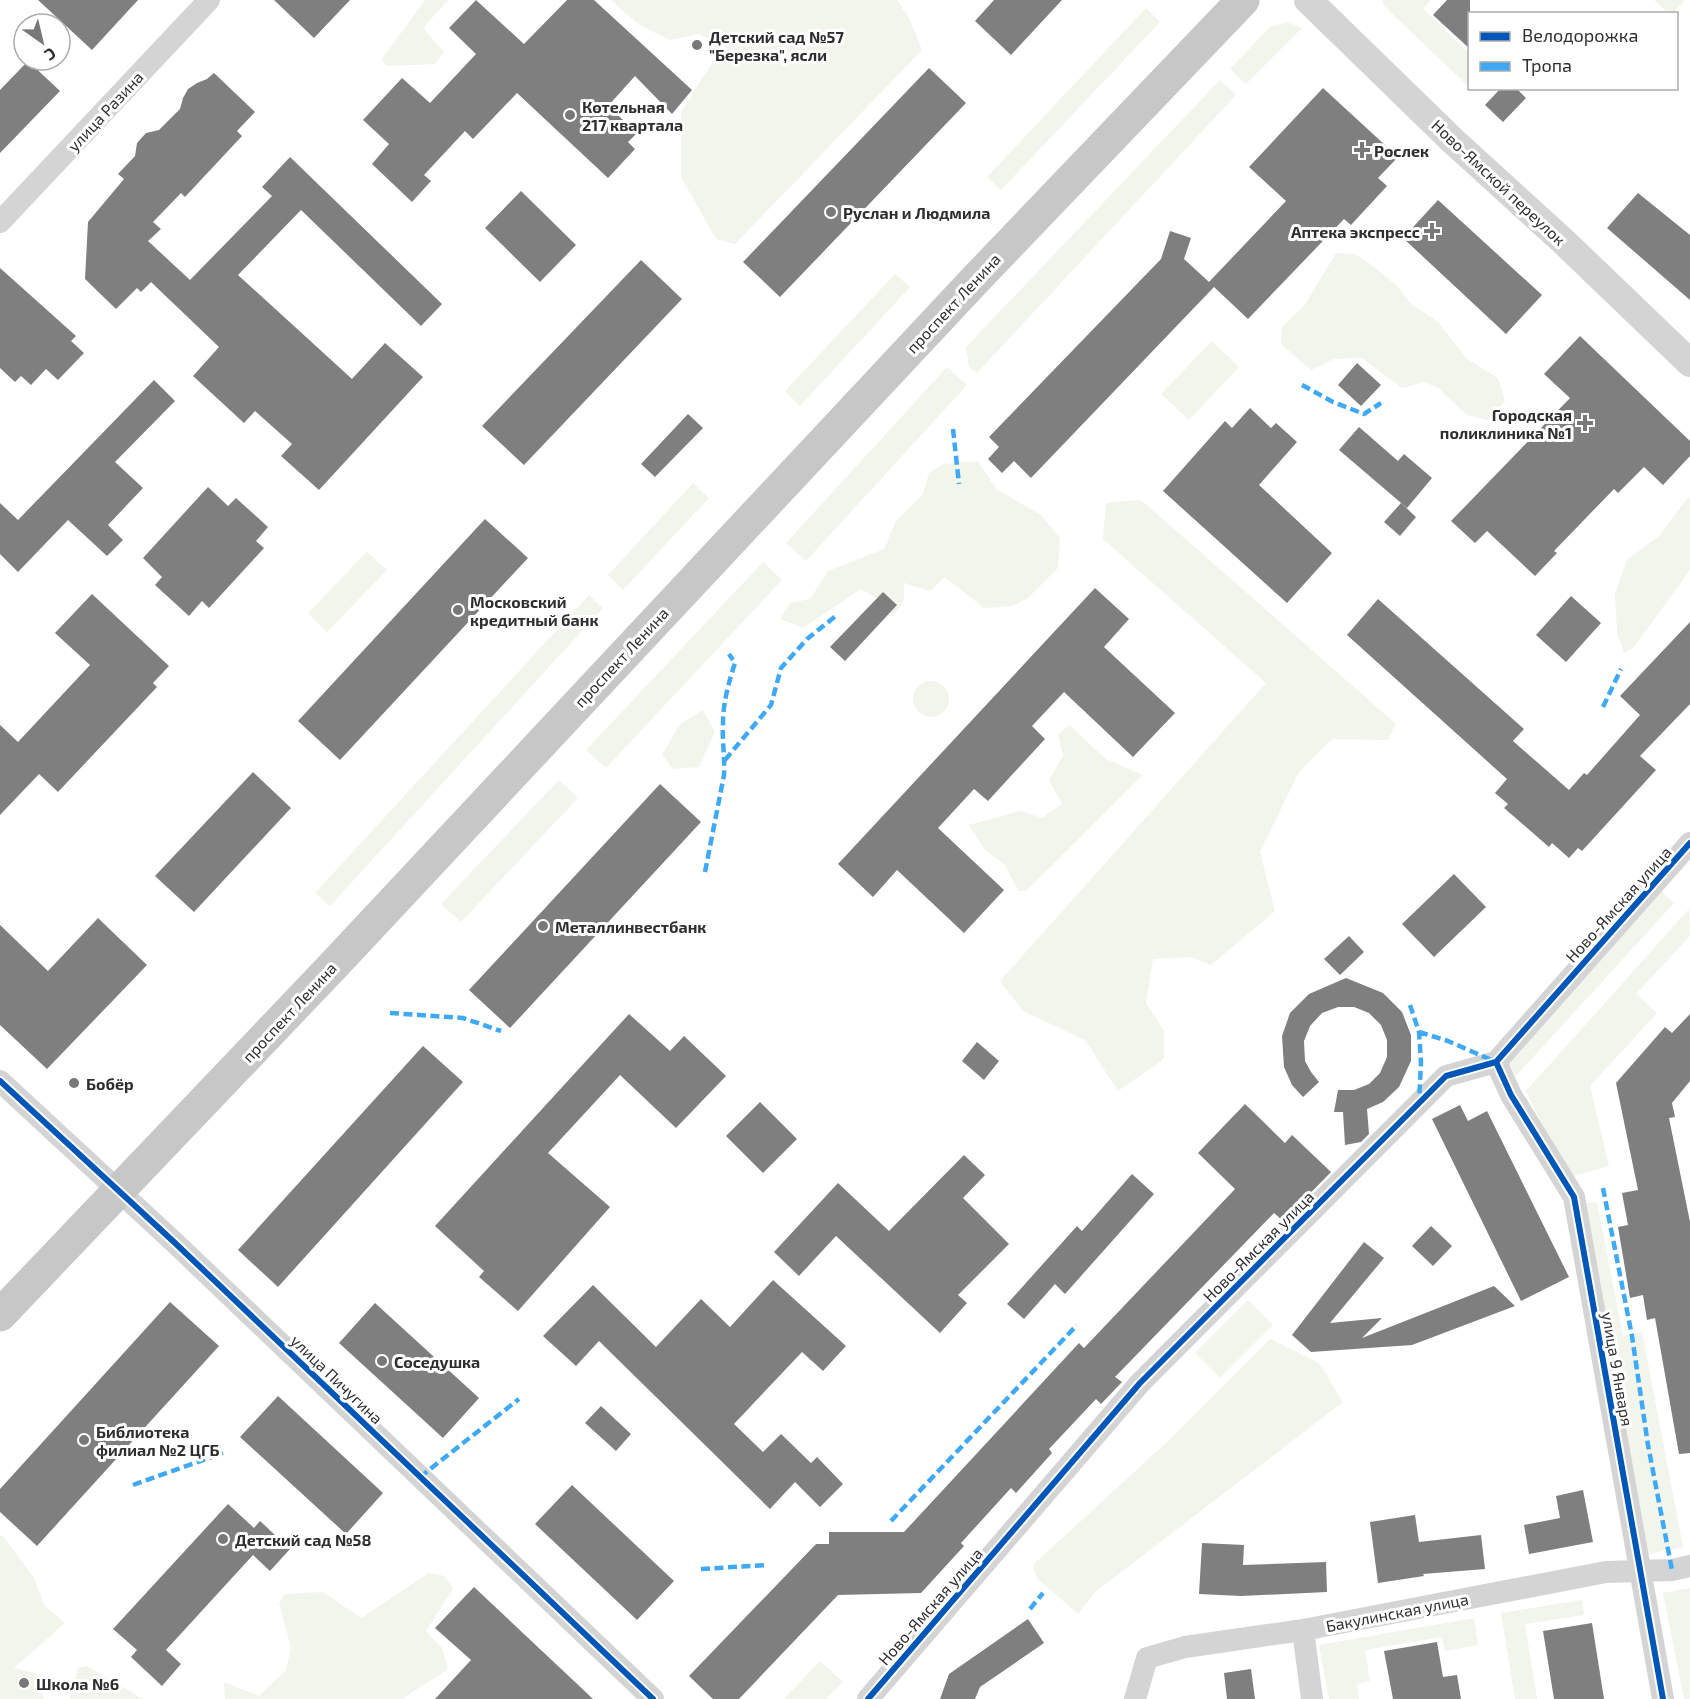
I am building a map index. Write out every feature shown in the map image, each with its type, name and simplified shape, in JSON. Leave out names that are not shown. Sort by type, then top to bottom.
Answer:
[{"type":"main road","name":"проспект Ленина","points":[[0,1315],[331,968],[975,280],[1243,0]]},
{"type":"street","name":"улица Разина","points":[[0,222],[209,0]]},
{"type":"street","name":"Ново-Ямской переулок","points":[[1308,0],[1452,140],[1564,242],[1690,363]]},
{"type":"street","name":"Ново-Ямская улица","points":[[868,1699],[1140,1383],[1446,1076],[1496,1062],[1690,843]]},
{"type":"street","name":"улица 9 Января","points":[[1496,1062],[1511,1095],[1574,1197],[1663,1699]]},
{"type":"street","name":"улица Пичугина","points":[[0,1081],[653,1699]]},
{"type":"street","name":"Бакулинская улица","points":[[1135,1699],[1147,1658],[1185,1647],[1303,1629],[1606,1572],[1672,1570],[1690,1566]]},
{"type":"street","points":[[1303,1629],[1312,1699]]},
{"type":"shaded area","points":[[425,0],[448,0],[423,28],[444,52],[435,64],[386,66],[382,59]]},
{"type":"shaded area","points":[[611,0],[897,0],[910,20],[922,50],[735,244],[716,239],[681,177],[681,112],[715,58],[712,40],[699,34],[670,40],[639,25]]},
{"type":"shaded area","points":[[1383,0],[1431,0],[1423,9],[1468,52],[1468,86],[1383,5]]},
{"type":"shaded area","points":[[1654,0],[1685,0],[1674,12],[1667,12]]},
{"type":"shaded area","points":[[1146,8],[1160,22],[1001,190],[987,177]]},
{"type":"shaded area","points":[[1287,22],[1302,28],[1246,84],[1230,69],[1270,27]]},
{"type":"shaded area","points":[[1220,80],[1236,95],[977,373],[969,367],[966,347]]},
{"type":"shaded area","points":[[1336,253],[1355,254],[1369,263],[1397,286],[1411,304],[1438,322],[1467,359],[1498,378],[1505,401],[1488,420],[1467,415],[1438,388],[1424,382],[1402,388],[1362,358],[1334,359],[1311,370],[1281,344],[1282,327],[1304,306]]},
{"type":"shaded area","points":[[895,274],[910,287],[800,406],[785,391]]},
{"type":"shaded area","points":[[1212,341],[1239,367],[1189,420],[1161,394]]},
{"type":"shaded area","points":[[947,367],[967,385],[806,561],[786,543]]},
{"type":"shaded area","points":[[978,461],[996,489],[1041,515],[1060,538],[1058,568],[1028,598],[1012,606],[984,608],[945,577],[930,591],[904,583],[904,600],[893,617],[880,600],[861,589],[803,628],[780,619],[790,603],[810,599],[828,571],[884,549],[896,521],[923,494],[929,473],[943,464]]},
{"type":"shaded area","points":[[693,483],[709,498],[623,590],[608,575]]},
{"type":"shaded area","points":[[1690,498],[1690,570],[1634,647],[1624,653],[1617,633],[1615,593],[1627,560],[1659,536],[1686,500]]},
{"type":"shaded area","points":[[1141,500],[1396,724],[1388,740],[1332,739],[1299,772],[1260,852],[1275,911],[1211,965],[1192,957],[1153,959],[1146,1003],[1164,1031],[1164,1059],[1118,1091],[1085,1040],[1023,1011],[1000,981],[1266,683],[1103,539],[1106,503]]},
{"type":"shaded area","points":[[367,552],[387,570],[327,632],[308,613]]},
{"type":"shaded area","points":[[763,562],[782,580],[606,768],[586,750]]},
{"type":"shaded area","points":[[589,595],[603,608],[330,906],[315,893]]},
{"type":"shaded area","points":[[931,681],[944,686],[949,699],[944,712],[931,717],[918,712],[913,699],[918,686]]},
{"type":"shaded area","points":[[703,710],[715,732],[699,767],[673,769],[662,755],[680,724]]},
{"type":"shaded area","points":[[1069,725],[1106,759],[1143,775],[1026,891],[1018,891],[1005,865],[984,849],[969,825],[1021,811],[1042,818],[1062,804],[1049,780],[1063,756],[1058,734]]},
{"type":"shaded area","points":[[559,780],[578,798],[461,922],[441,904]]},
{"type":"shaded area","points":[[1661,891],[1674,903],[1516,1076],[1503,1064]]},
{"type":"shaded area","points":[[1689,909],[1690,936],[1636,994],[1657,1013],[1590,1086],[1609,1166],[1568,1178],[1526,1091]]},
{"type":"shaded area","points":[[1597,1202],[1623,1336],[1642,1332],[1683,1547],[1648,1554],[1582,1204]]},
{"type":"shaded area","points":[[1248,1300],[1273,1325],[1220,1378],[1195,1353]]},
{"type":"shaded area","points":[[1270,1339],[1319,1363],[1343,1402],[1095,1592],[1078,1614],[1037,1578],[1033,1565],[1168,1441]]},
{"type":"shaded area","points":[[0,1535],[4,1537],[34,1578],[44,1605],[65,1623],[14,1668],[35,1673],[44,1699],[0,1699]]},
{"type":"shaded area","points":[[429,1573],[445,1576],[453,1589],[426,1631],[442,1648],[448,1669],[402,1699],[225,1699],[224,1682],[259,1696],[286,1670],[291,1648],[279,1603],[285,1594],[323,1592],[361,1618]]},
{"type":"shaded area","points":[[1690,1588],[1690,1699],[1684,1699],[1663,1593]]},
{"type":"shaded area","points":[[1582,1600],[1584,1615],[1525,1624],[1537,1699],[1515,1699],[1501,1613]]},
{"type":"shaded area","points":[[1474,1618],[1478,1645],[1445,1651],[1442,1637],[1365,1650],[1370,1681],[1357,1684],[1359,1699],[1329,1699],[1319,1645]]},
{"type":"shaded area","points":[[820,1661],[843,1682],[826,1699],[784,1699]]},
{"type":"shaded area","points":[[87,1666],[143,1699],[70,1699],[78,1668]]},
{"type":"building","points":[[38,0],[138,0],[92,50],[72,31],[72,12],[51,12]]},
{"type":"building","points":[[274,0],[350,0],[314,38]]},
{"type":"building","points":[[476,0],[524,44],[567,0],[594,0],[692,90],[672,114],[635,76],[608,106],[637,133],[628,142],[635,149],[608,178],[517,93],[473,139],[465,131],[424,175],[431,181],[412,202],[372,164],[389,144],[363,120],[402,78],[430,103],[476,54],[449,28]]},
{"type":"building","points":[[994,0],[1062,0],[1011,55],[975,21]]},
{"type":"building","points":[[1447,0],[1470,0],[1468,47],[1433,15]]},
{"type":"building","points":[[929,68],[966,103],[780,297],[743,262]]},
{"type":"building","points":[[17,72],[40,72],[60,91],[0,153],[0,90]]},
{"type":"building","points":[[214,73],[255,112],[237,131],[242,136],[185,197],[181,193],[153,222],[161,229],[148,241],[190,280],[272,196],[262,187],[290,157],[442,304],[421,326],[301,210],[238,275],[352,379],[385,343],[423,377],[319,490],[281,456],[292,444],[255,411],[244,423],[193,376],[219,347],[151,282],[141,292],[137,288],[116,309],[85,279],[88,222],[124,179],[118,174],[135,156],[137,143],[146,133],[159,130],[180,109],[188,89]]},
{"type":"building","points":[[1323,88],[1398,157],[1378,178],[1387,186],[1351,225],[1344,219],[1248,319],[1214,287],[1031,478],[1014,461],[1002,473],[988,459],[999,447],[989,437],[1161,259],[1170,231],[1191,238],[1184,259],[1209,282],[1286,201],[1249,167]]},
{"type":"building","points":[[1499,90],[1518,90],[1526,98],[1503,122],[1485,105]]},
{"type":"building","points":[[521,191],[576,245],[540,282],[485,228]]},
{"type":"building","points":[[1638,193],[1690,235],[1690,300],[1607,228]]},
{"type":"building","points":[[1438,200],[1542,295],[1506,334],[1403,238]]},
{"type":"building","points":[[641,260],[682,299],[524,465],[482,426]]},
{"type":"building","points":[[0,268],[76,336],[71,341],[84,353],[58,380],[46,369],[31,385],[21,376],[15,382],[0,368]]},
{"type":"building","points":[[1580,336],[1690,441],[1690,456],[1663,485],[1644,467],[1618,493],[1614,489],[1554,551],[1557,553],[1535,576],[1487,531],[1475,543],[1451,521],[1570,398],[1544,374]]},
{"type":"building","points":[[1357,363],[1381,385],[1361,406],[1338,385]]},
{"type":"building","points":[[154,380],[175,401],[115,462],[143,488],[108,525],[123,540],[107,556],[68,520],[18,572],[0,554],[0,503],[18,520]]},
{"type":"building","points":[[1250,408],[1271,428],[1276,423],[1297,442],[1259,485],[1332,553],[1287,603],[1163,491],[1225,421],[1232,428]]},
{"type":"building","points":[[688,414],[703,428],[655,477],[641,464]]},
{"type":"building","points":[[1359,427],[1398,461],[1404,454],[1432,478],[1407,508],[1339,450]]},
{"type":"building","points":[[208,487],[228,506],[236,498],[268,527],[256,541],[264,548],[209,608],[202,601],[189,616],[155,585],[162,577],[143,558]]},
{"type":"building","points":[[1401,503],[1416,517],[1400,536],[1384,522]]},
{"type":"building","points":[[485,519],[528,558],[340,760],[298,721]]},
{"type":"building","points":[[1095,588],[1129,619],[1104,647],[1175,713],[1133,757],[1064,692],[1032,726],[1045,739],[988,801],[974,789],[938,828],[1004,890],[964,933],[897,870],[873,897],[838,864]]},
{"type":"building","points":[[883,592],[897,605],[845,661],[830,647]]},
{"type":"building","points":[[92,594],[169,666],[153,683],[157,687],[58,792],[39,774],[0,815],[0,725],[18,742],[90,665],[55,633]]},
{"type":"building","points":[[1571,596],[1601,623],[1566,662],[1536,635]]},
{"type":"building","points":[[1378,599],[1524,729],[1513,741],[1569,790],[1584,773],[1587,775],[1640,715],[1620,696],[1690,622],[1690,704],[1640,756],[1656,770],[1582,851],[1578,848],[1569,858],[1552,843],[1549,847],[1504,808],[1508,804],[1495,793],[1507,779],[1347,635]]},
{"type":"building","points":[[253,772],[291,808],[194,912],[155,876]]},
{"type":"building","points":[[660,784],[701,822],[510,1028],[469,990]]},
{"type":"building","points":[[1454,874],[1486,907],[1434,957],[1402,924]]},
{"type":"building","points":[[98,918],[147,965],[47,1069],[0,1025],[0,925],[48,971]]},
{"type":"building","points":[[1349,936],[1364,952],[1340,975],[1324,959]]},
{"type":"building","points":[[1346,978],[1383,993],[1402,1012],[1411,1035],[1411,1061],[1399,1087],[1383,1102],[1367,1109],[1369,1134],[1361,1142],[1345,1145],[1343,1112],[1334,1112],[1338,1090],[1354,1090],[1369,1084],[1380,1073],[1387,1057],[1387,1040],[1381,1025],[1369,1013],[1354,1007],[1338,1007],[1322,1013],[1310,1026],[1304,1041],[1305,1061],[1319,1082],[1303,1097],[1292,1085],[1284,1067],[1282,1036],[1290,1013],[1309,994]]},
{"type":"building","points":[[629,1014],[670,1051],[684,1036],[726,1076],[676,1128],[620,1075],[548,1153],[610,1207],[518,1311],[479,1277],[484,1271],[435,1226]]},
{"type":"building","points":[[1690,1014],[1690,1081],[1672,1103],[1675,1117],[1669,1118],[1690,1222],[1690,1453],[1679,1454],[1655,1318],[1647,1320],[1643,1295],[1630,1298],[1618,1227],[1628,1225],[1622,1193],[1638,1190],[1616,1083],[1665,1027],[1672,1033]]},
{"type":"building","points":[[977,1042],[999,1061],[984,1080],[962,1061]]},
{"type":"building","points":[[423,1046],[463,1082],[278,1287],[238,1250]]},
{"type":"building","points":[[760,1102],[797,1139],[763,1173],[726,1136]]},
{"type":"building","points":[[1245,1104],[1285,1143],[1292,1135],[1331,1172],[1283,1221],[1274,1213],[1115,1377],[1122,1382],[1101,1404],[1096,1399],[1049,1449],[1052,1453],[1016,1493],[1011,1488],[961,1543],[964,1546],[921,1593],[838,1595],[739,1699],[713,1699],[689,1676],[816,1544],[829,1544],[829,1532],[904,1532],[1079,1343],[1084,1348],[1235,1189],[1198,1153]]},
{"type":"building","points":[[1460,1105],[1468,1121],[1487,1111],[1569,1277],[1521,1301],[1432,1119]]},
{"type":"building","points":[[964,1155],[985,1175],[963,1198],[1009,1244],[958,1295],[967,1303],[940,1333],[836,1236],[799,1276],[774,1252],[838,1183],[889,1231]]},
{"type":"building","points":[[1132,1174],[1154,1194],[1065,1294],[1055,1284],[1024,1319],[1007,1304],[1077,1226],[1082,1231]]},
{"type":"building","points":[[1431,1226],[1452,1246],[1433,1266],[1412,1246]]},
{"type":"building","points":[[1364,1242],[1384,1258],[1330,1323],[1382,1318],[1362,1338],[1494,1286],[1515,1306],[1412,1345],[1311,1352],[1292,1335]]},
{"type":"building","points":[[773,1280],[846,1346],[823,1371],[802,1352],[734,1424],[763,1452],[781,1434],[811,1463],[817,1457],[843,1484],[820,1507],[795,1482],[770,1509],[599,1341],[576,1366],[543,1336],[593,1285],[656,1347],[701,1299],[730,1327]]},
{"type":"building","points":[[170,1302],[219,1346],[37,1546],[0,1512],[0,1489]]},
{"type":"building","points":[[375,1303],[479,1398],[443,1438],[339,1343]]},
{"type":"building","points":[[278,1396],[383,1493],[346,1534],[240,1437]]},
{"type":"building","points":[[601,1406],[631,1434],[616,1451],[585,1423]]},
{"type":"building","points":[[572,1485],[674,1581],[637,1620],[535,1524]]},
{"type":"building","points":[[1583,1490],[1593,1542],[1529,1554],[1524,1525],[1560,1518],[1556,1496]]},
{"type":"building","points":[[228,1504],[254,1528],[260,1521],[290,1549],[270,1571],[253,1555],[166,1650],[181,1664],[162,1686],[131,1657],[137,1650],[113,1629]]},
{"type":"building","points":[[1415,1515],[1419,1542],[1481,1535],[1485,1569],[1423,1574],[1424,1576],[1378,1583],[1370,1522]]},
{"type":"building","points":[[1202,1543],[1244,1545],[1243,1565],[1326,1562],[1327,1592],[1241,1596],[1199,1594]]},
{"type":"building","points":[[474,1587],[593,1699],[435,1699],[471,1660],[435,1628]]},
{"type":"building","points":[[1028,1619],[1044,1643],[980,1687],[975,1699],[940,1699],[949,1674]]},
{"type":"building","points":[[1592,1623],[1604,1699],[1554,1699],[1543,1631]]},
{"type":"building","points":[[1437,1642],[1443,1677],[1457,1675],[1461,1699],[1393,1699],[1384,1651]]},
{"type":"building","points":[[1251,1669],[1255,1699],[1227,1699],[1224,1673]]},
{"type":"marked path","points":[[1302,385],[1333,402],[1364,414],[1381,403]]},
{"type":"marked path","points":[[953,429],[959,484]]},
{"type":"marked path","points":[[725,760],[771,705],[781,668],[807,639],[837,615]]},
{"type":"marked path","points":[[705,872],[724,775],[723,715],[735,663],[729,654]]},
{"type":"marked path","points":[[1603,707],[1621,669]]},
{"type":"marked path","points":[[1410,1005],[1419,1032],[1421,1062],[1419,1103]]},
{"type":"marked path","points":[[390,1013],[463,1018],[501,1031]]},
{"type":"marked path","points":[[1419,1032],[1448,1041],[1496,1062]]},
{"type":"marked path","points":[[1603,1188],[1632,1336],[1648,1445],[1672,1570]]},
{"type":"marked path","points":[[891,1521],[1077,1325]]},
{"type":"marked path","points":[[420,1477],[519,1399]]},
{"type":"marked path","points":[[133,1485],[223,1453]]},
{"type":"marked path","points":[[701,1569],[767,1565]]},
{"type":"marked path","points":[[1030,1609],[1043,1593]]},
{"type":"cycle path","points":[[868,1699],[1140,1383],[1446,1076],[1496,1062],[1690,843]]},
{"type":"cycle path","points":[[1496,1062],[1511,1095],[1574,1197],[1663,1699]]},
{"type":"cycle path","points":[[0,1081],[174,1242],[653,1699]]},
{"type":"place","name":"Детский сад №57 \"Березка\", ясли","points":[[697,45]]},
{"type":"place","name":"Котельная 217 квартала","points":[[570,115]]},
{"type":"place","name":"Рослек","points":[[1362,150]]},
{"type":"place","name":"Руслан и Людмила","points":[[831,212]]},
{"type":"place","name":"Аптека экспресс","points":[[1432,231]]},
{"type":"place","name":"Городская поликлиника №1","points":[[1585,423]]},
{"type":"place","name":"Московский кредитный банк","points":[[458,610]]},
{"type":"place","name":"Металлинвестбанк","points":[[543,926]]},
{"type":"place","name":"Бобёр","points":[[74,1083]]},
{"type":"place","name":"Соседушка","points":[[382,1361]]},
{"type":"place","name":"Библиотека филиал №2 ЦГБ","points":[[84,1440]]},
{"type":"place","name":"Детский сад №58","points":[[223,1539]]},
{"type":"place","name":"Школа №6","points":[[24,1683]]}]
